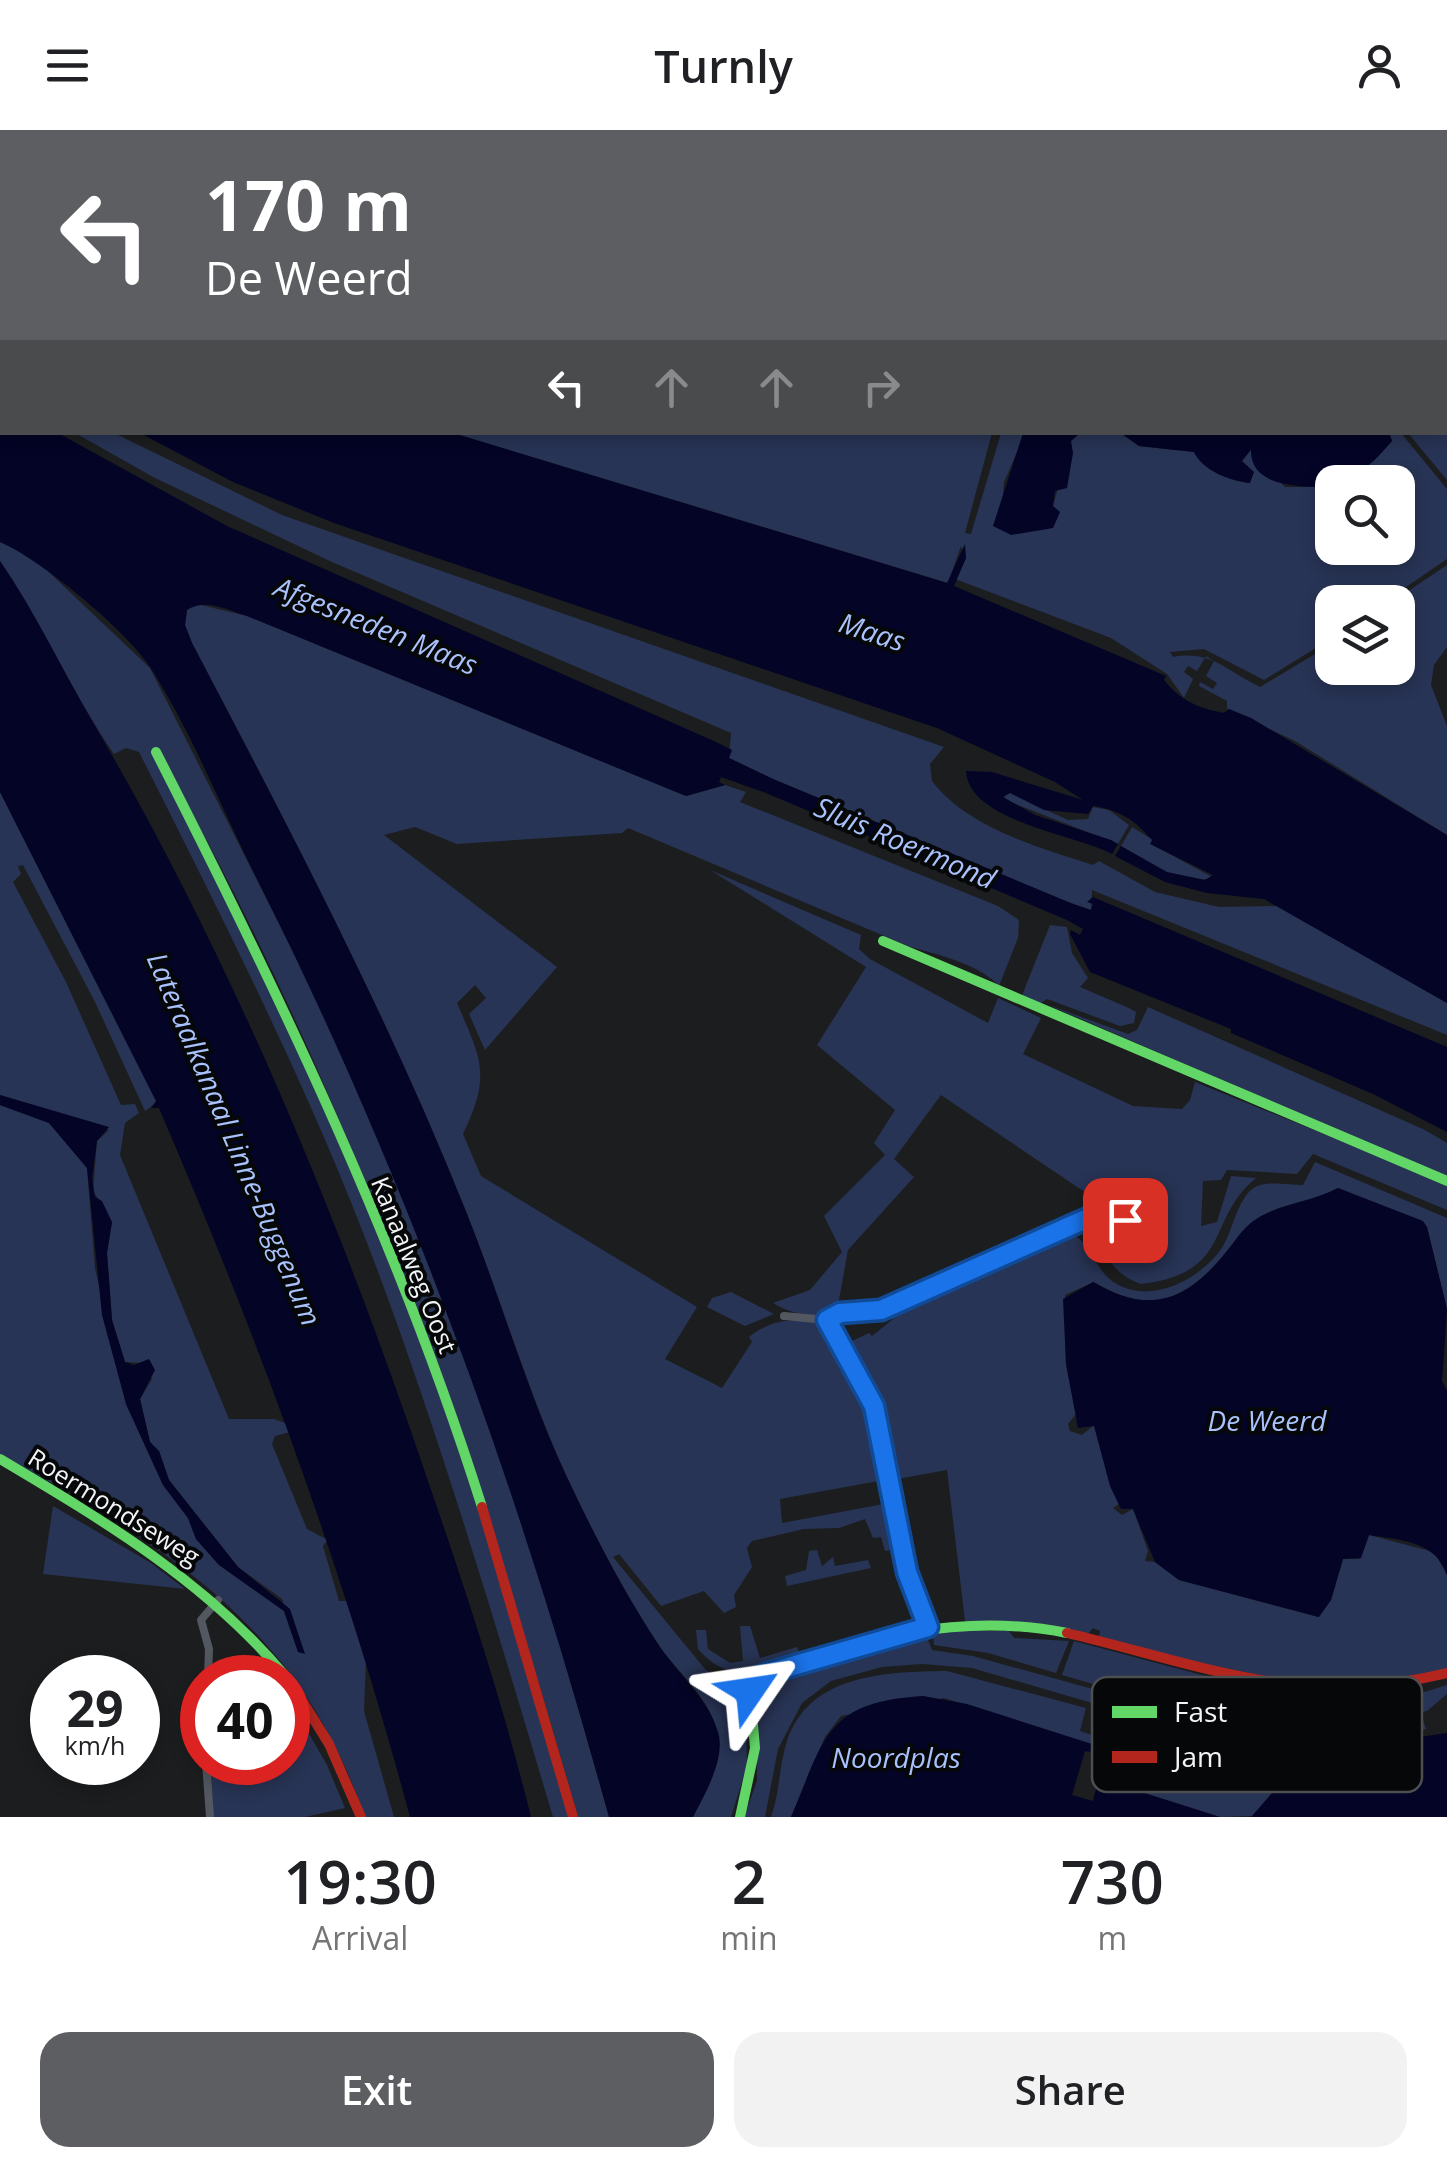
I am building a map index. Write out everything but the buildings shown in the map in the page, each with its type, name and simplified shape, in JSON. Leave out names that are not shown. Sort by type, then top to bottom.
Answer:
[{"type":"street","name":"Kanaalweg Oost","points":[[156,752],[258,950],[402,1282],[503,1569],[573,1817]]},
{"type":"street","points":[[883,941],[1447,1181]]},
{"type":"street","points":[[784,1316],[827,1320],[840,1313],[881,1310],[1088,1218],[1113,1216],[1140,1228]]},
{"type":"street","points":[[827,1320],[874,1406],[907,1572],[928,1627]]},
{"type":"street","name":"Roermondseweg","points":[[0,1459],[155,1552],[218,1600],[267,1655]]},
{"type":"street","points":[[209,1655],[202,1620],[218,1600]]},
{"type":"street","points":[[740,1817],[755,1748],[750,1691],[759,1677],[928,1627],[1051,1630],[1202,1672],[1242,1677]]},
{"type":"street","points":[[1422,1680],[1447,1674]]},
{"type":"street","name":"Roermondseweg","points":[[310,1715],[335,1755],[361,1817]]},
{"type":"street","points":[[208,1785],[210,1817]]},
{"type":"shaded area","points":[[79,435],[118,435],[282,515],[944,747],[930,764],[932,781],[947,797],[984,823],[1027,843],[1093,865],[1099,861],[1155,892],[1219,907],[1278,906],[1447,1003],[1447,1035],[1092,890],[1091,910],[1060,899],[773,779],[729,758],[731,733],[332,562],[155,478]]},
{"type":"shaded area","points":[[460,435],[991,435],[965,533],[971,534],[1000,435],[1025,435],[1004,482],[1002,509],[994,526],[1053,506],[1071,441],[1078,435],[1123,435],[1139,446],[1194,452],[1218,474],[1250,483],[1242,461],[1247,450],[1251,450],[1285,487],[1315,487],[1315,565],[1415,565],[1415,465],[1368,465],[1392,441],[1390,435],[1403,435],[1447,489],[1447,559],[1409,585],[1315,585],[1315,648],[1264,680],[1204,649],[1170,652],[1173,657],[1205,658],[1197,671],[1188,666],[1184,672],[1193,679],[1184,698],[1167,674],[1111,638],[955,579],[966,558],[961,546],[948,583]]},
{"type":"shaded area","points":[[1410,435],[1447,435],[1447,480]]},
{"type":"shaded area","points":[[0,542],[34,558],[150,668],[322,1009],[377,1133],[492,1427],[539,1571],[609,1817],[578,1817],[495,1542],[449,1406],[400,1271],[289,1006],[226,877],[157,750],[152,750],[286,1015],[406,1296],[506,1585],[571,1817],[553,1817],[402,1337],[295,1072],[139,752],[126,748],[114,754],[0,561]]},
{"type":"shaded area","points":[[1447,565],[1447,647],[1434,665],[1431,685],[1447,726],[1447,835],[1295,741],[1227,709],[1227,701],[1199,686],[1200,682],[1213,689],[1217,683],[1206,676],[1214,661],[1260,687],[1315,654],[1315,685],[1415,685],[1415,587]]},
{"type":"shaded area","points":[[197,604],[247,616],[686,796],[725,785],[746,792],[740,802],[998,906],[1019,920],[1018,938],[999,986],[970,966],[908,946],[628,828],[622,833],[457,844],[415,827],[384,835],[557,967],[485,1050],[469,1014],[486,998],[475,985],[457,1003],[480,1068],[477,1097],[463,1134],[481,1176],[697,1307],[665,1359],[722,1388],[752,1342],[749,1337],[784,1321],[822,1321],[867,1401],[884,1480],[780,1499],[782,1523],[889,1503],[899,1549],[885,1551],[881,1537],[873,1538],[865,1519],[839,1528],[804,1529],[752,1541],[747,1548],[752,1567],[734,1595],[736,1607],[724,1613],[704,1591],[661,1606],[619,1554],[613,1557],[705,1669],[733,1690],[746,1728],[747,1766],[731,1817],[693,1817],[718,1752],[713,1719],[636,1608],[561,1463],[465,1209],[403,1064],[192,643],[185,625],[187,610]]},
{"type":"shaded area","points":[[0,792],[157,1102],[145,1111],[95,1002],[23,865],[18,866],[21,874],[13,882],[66,982],[121,1105],[135,1104],[139,1113],[125,1123],[120,1155],[229,1419],[274,1419],[288,1424],[290,1432],[275,1436],[272,1444],[307,1529],[328,1540],[323,1546],[339,1601],[348,1601],[366,1661],[364,1711],[394,1817],[365,1817],[337,1750],[310,1703],[310,1655],[274,1655],[220,1599],[171,1559],[0,1454],[0,1105],[49,1123],[87,1168],[95,1268],[126,1404],[163,1485],[188,1518],[196,1539],[219,1565],[284,1611],[298,1652],[282,1599],[238,1567],[169,1480],[159,1451],[150,1442],[140,1399],[152,1379],[142,1363],[125,1362],[112,1320],[107,1253],[112,1222],[93,1191],[97,1141],[109,1130],[0,1095]]},
{"type":"shaded area","points":[[1010,793],[1068,820],[1088,819],[1093,807],[1109,810],[1129,825],[1118,844],[1005,800],[1004,794]]},
{"type":"shaded area","points":[[1132,827],[1153,840],[1151,844],[1212,877],[1201,880],[1177,876],[1141,859],[1121,846]]},
{"type":"shaded area","points":[[710,870],[861,935],[859,949],[870,959],[988,1023],[998,998],[1041,1018],[1023,1054],[1133,1106],[1182,1109],[1190,1100],[1195,1082],[1447,1184],[1447,1210],[1313,1154],[1297,1174],[1227,1170],[1221,1180],[1203,1181],[1201,1226],[1217,1222],[1231,1176],[1256,1178],[1240,1194],[1205,1256],[1191,1269],[1171,1278],[1141,1284],[1119,1271],[1088,1235],[1067,1221],[1090,1214],[1095,1199],[941,1095],[894,1159],[914,1177],[848,1250],[837,1311],[813,1315],[781,1307],[773,1303],[810,1290],[842,1252],[824,1216],[885,1155],[874,1143],[895,1110],[817,1045],[866,967]]},
{"type":"shaded area","points":[[1050,925],[1067,927],[1072,953],[1088,978],[1080,987],[1136,1012],[1134,1023],[1120,1026],[1047,999],[1035,1007],[1021,998]]},
{"type":"shaded area","points":[[1046,1004],[1128,1034],[1137,1030],[1148,1007],[1425,1130],[1447,1143],[1447,1177]]},
{"type":"shaded area","points":[[1315,1162],[1447,1218],[1447,1309],[1427,1227],[1338,1188],[1252,1222],[1212,1268],[1182,1292],[1166,1298],[1133,1299],[1094,1282],[1065,1295],[1066,1364],[1076,1414],[1068,1424],[1070,1431],[1082,1435],[1094,1425],[1119,1504],[1113,1508],[1122,1515],[1133,1509],[1148,1551],[1145,1561],[1155,1562],[1179,1580],[1318,1617],[1331,1600],[1343,1559],[1360,1559],[1369,1535],[1434,1552],[1447,1575],[1447,1669],[1408,1677],[1272,1677],[1099,1637],[1100,1631],[1093,1628],[1088,1634],[1008,1621],[965,1621],[947,1470],[892,1480],[877,1406],[832,1320],[837,1317],[850,1342],[869,1333],[872,1336],[893,1319],[885,1310],[1066,1229],[1084,1244],[1113,1282],[1137,1291],[1165,1289],[1192,1276],[1215,1257],[1250,1191],[1267,1184],[1303,1185]]},
{"type":"shaded area","points":[[731,1292],[774,1314],[745,1326],[707,1307],[712,1298]]},
{"type":"shaded area","points":[[53,1506],[151,1563],[185,1589],[43,1574]]},
{"type":"shaded area","points":[[817,1550],[822,1566],[833,1557],[835,1566],[868,1560],[871,1568],[787,1586],[785,1576],[806,1570],[809,1551]]},
{"type":"shaded area","points":[[740,1626],[750,1626],[760,1658],[797,1647],[800,1655],[759,1669],[734,1671],[710,1661],[698,1649],[696,1630],[706,1630],[708,1649],[730,1663],[743,1661]]},
{"type":"shaded area","points":[[933,1631],[1009,1631],[1014,1638],[1069,1641],[1056,1673],[988,1653],[934,1645]]},
{"type":"shaded area","points":[[925,1632],[932,1650],[973,1656],[1092,1689],[1092,1703],[972,1668],[922,1664],[882,1667],[831,1681],[802,1703],[778,1749],[765,1817],[744,1817],[757,1781],[757,1685],[764,1678]]},
{"type":"shaded area","points":[[1074,1641],[1209,1677],[1092,1677],[1092,1684],[1062,1675]]},
{"type":"shaded area","points":[[947,1671],[1086,1708],[1080,1731],[1092,1735],[1092,1744],[944,1698],[841,1716],[825,1737],[791,1817],[771,1817],[787,1741],[798,1719],[813,1702],[853,1681]]},
{"type":"shaded area","points":[[1447,1685],[1447,1694],[1422,1712],[1422,1693]]},
{"type":"shaded area","points":[[310,1735],[345,1808],[305,1817],[212,1817],[211,1785],[310,1785]]},
{"type":"shaded area","points":[[1141,1792],[1272,1792],[1253,1816],[1220,1817]]},
{"type":"water","points":[[0,435],[62,435],[227,526],[716,742],[732,750],[729,758],[773,779],[1073,904],[1091,910],[1093,904],[1087,902],[1093,897],[1447,1047],[1447,1132],[1373,1094],[1231,1033],[1231,1029],[1090,972],[1070,934],[1071,930],[1080,935],[1083,929],[1067,920],[766,793],[721,777],[719,782],[725,785],[686,796],[247,616],[209,605],[187,610],[185,625],[192,643],[336,922],[435,1136],[537,1406],[575,1493],[632,1602],[658,1644],[700,1697],[718,1732],[717,1764],[693,1817],[609,1817],[538,1577],[457,1341],[413,1225],[314,996],[194,746],[150,667],[81,597],[37,563],[0,542]]},
{"type":"water","name":"Maas","points":[[144,435],[460,435],[947,583],[965,544],[966,558],[954,586],[1166,676],[1164,680],[1177,693],[1198,706],[1224,713],[1229,709],[1251,718],[1447,835],[1447,1003],[1264,899],[1207,893],[1165,882],[1115,856],[1121,846],[1167,872],[1205,880],[1213,875],[1150,844],[1152,840],[1132,821],[1111,810],[1093,806],[1088,814],[1044,810],[1010,793],[1003,797],[1035,815],[1111,840],[1118,844],[1112,854],[1004,814],[985,803],[972,788],[966,771],[992,772],[1083,800],[1055,782],[937,728],[334,523],[233,482]]},
{"type":"water","points":[[1022,435],[1078,435],[1071,441],[1073,453],[1067,488],[1055,491],[1053,506],[1060,512],[1053,528],[1011,535],[993,526]]},
{"type":"water","points":[[1123,435],[1390,435],[1392,441],[1368,465],[1315,465],[1315,487],[1269,479],[1253,463],[1251,450],[1242,461],[1254,472],[1250,483],[1218,474],[1194,452],[1139,446]]},
{"type":"water","name":"Lateraalkanaal Linne-Buggenum","points":[[0,561],[145,815],[193,907],[281,1096],[359,1289],[429,1484],[484,1649],[531,1817],[410,1817],[328,1547],[231,1282],[159,1108],[151,1108],[156,1101],[0,792]]},
{"type":"water","points":[[0,1095],[109,1127],[97,1141],[92,1178],[95,1197],[102,1201],[112,1222],[107,1253],[112,1320],[125,1362],[134,1365],[149,1359],[155,1370],[140,1399],[150,1442],[159,1451],[169,1480],[238,1567],[290,1609],[305,1654],[298,1652],[284,1611],[219,1565],[196,1539],[188,1518],[163,1485],[126,1404],[102,1315],[87,1168],[49,1123],[0,1105]]},
{"type":"water","name":"De Weerd","points":[[1338,1188],[1423,1221],[1427,1227],[1447,1309],[1442,1381],[1447,1391],[1447,1575],[1435,1555],[1426,1549],[1369,1535],[1361,1558],[1343,1559],[1331,1600],[1319,1617],[1179,1580],[1155,1562],[1133,1509],[1121,1509],[1110,1486],[1094,1426],[1078,1428],[1066,1364],[1063,1299],[1093,1282],[1132,1299],[1166,1298],[1182,1292],[1212,1268],[1252,1222]]},
{"type":"water","name":"Noordplas","points":[[923,1696],[967,1704],[1092,1744],[1092,1752],[1085,1751],[1072,1795],[1093,1801],[1095,1792],[1141,1792],[1220,1817],[791,1817],[812,1765],[833,1729],[866,1706]]},
{"type":"water","points":[[1447,1733],[1447,1817],[1251,1817],[1273,1792],[1422,1792],[1422,1737]]},
{"type":"traffic: fast","points":[[156,752],[335,1123],[414,1313],[482,1507]]},
{"type":"traffic: fast","points":[[883,941],[1447,1181]]},
{"type":"traffic: fast","points":[[0,1459],[153,1556],[223,1612],[266,1655]]},
{"type":"traffic: fast","points":[[740,1817],[755,1748],[750,1691],[759,1677],[833,1651],[910,1632],[989,1626],[1067,1633]]},
{"type":"traffic: jam","points":[[482,1507],[573,1817]]},
{"type":"traffic: jam","points":[[1067,1633],[1244,1677]]},
{"type":"traffic: jam","points":[[1422,1678],[1447,1673]]},
{"type":"traffic: jam","points":[[310,1713],[329,1744],[361,1817]]},
{"type":"route","points":[[750,1691],[754,1681],[768,1673],[928,1627],[907,1572],[874,1406],[827,1320],[840,1313],[881,1310],[1088,1218],[1113,1216],[1125,1220]]},
{"type":"water label","name":"Afgesneden Maas","points":[[376,626]]},
{"type":"water label","name":"Sluis Roermond","points":[[905,843]]}]
